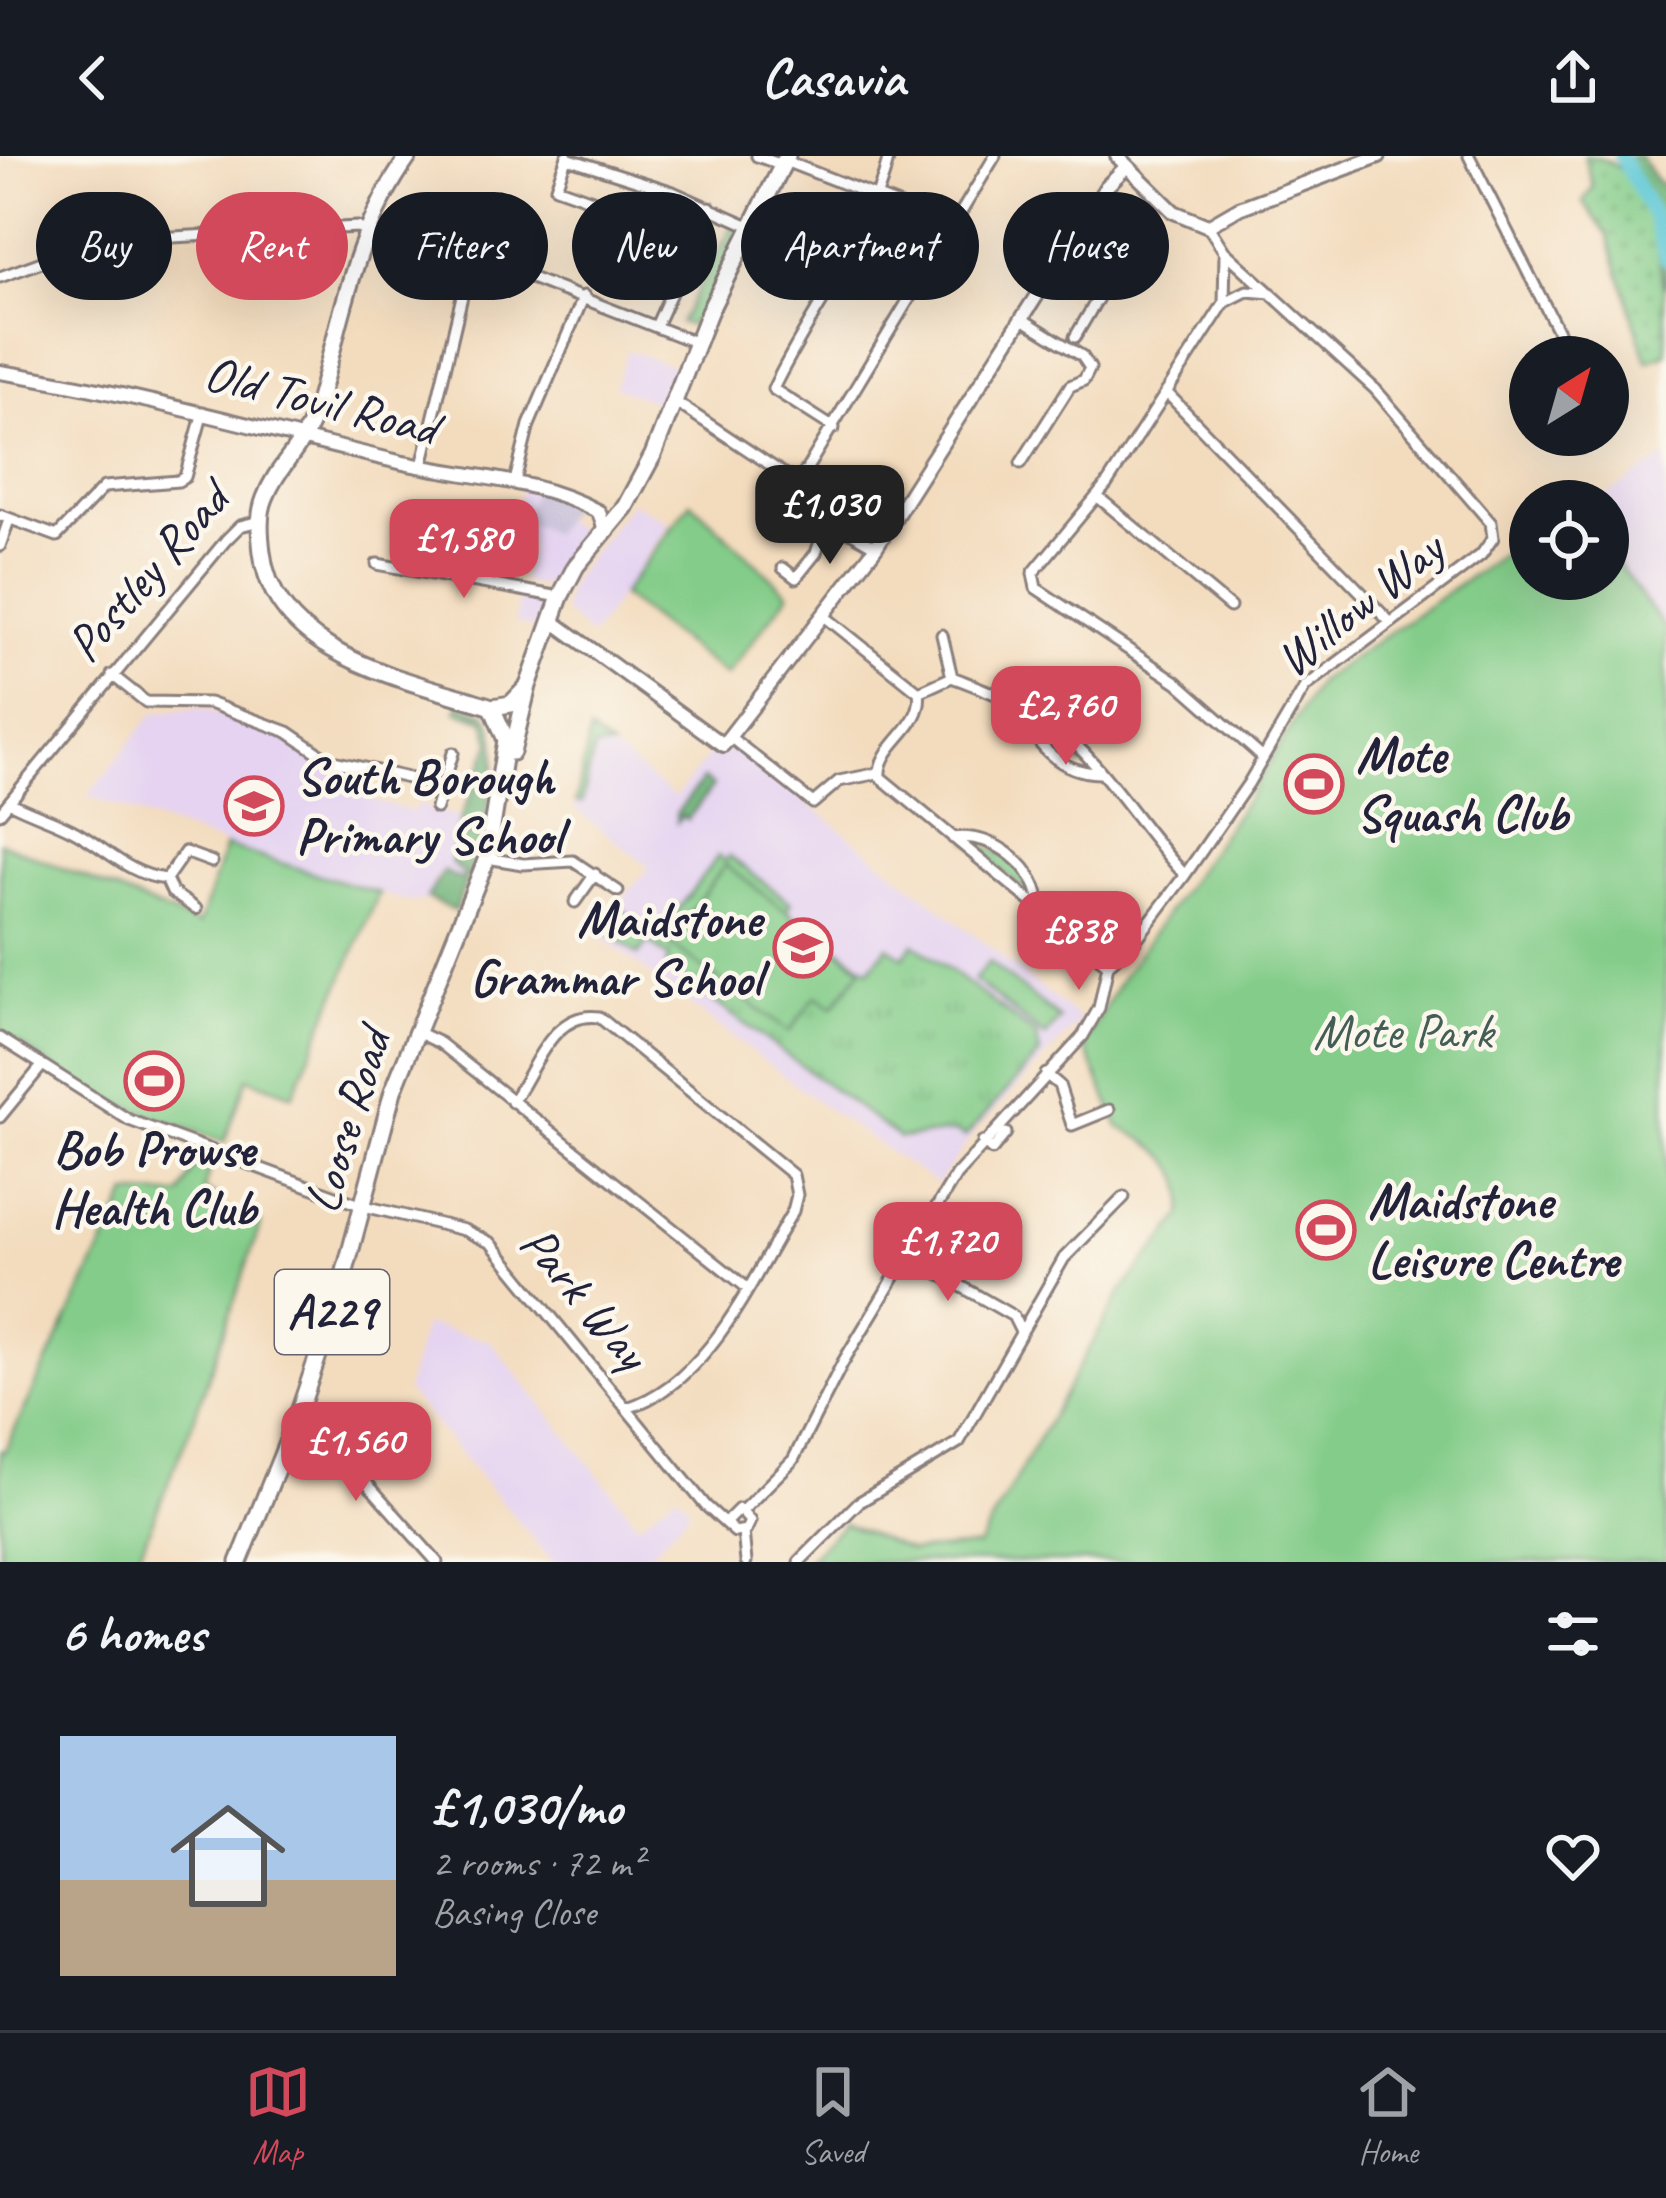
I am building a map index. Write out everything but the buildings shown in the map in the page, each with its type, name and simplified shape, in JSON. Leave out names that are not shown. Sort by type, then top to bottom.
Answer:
[{"type":"highway","points":[[307,438],[350,270],[366,229],[409,156]]},
{"type":"highway","name":"A229","points":[[771,192],[784,161]]},
{"type":"highway","name":"A229","points":[[605,531],[628,502],[677,404],[709,312],[741,254]]},
{"type":"highway","name":"Postley Road","points":[[260,521],[266,494],[307,438]]},
{"type":"highway","points":[[260,521],[271,583],[310,634],[347,658],[492,707],[511,704],[528,686]]},
{"type":"highway","name":"Loose Road","points":[[238,1562],[297,1418],[347,1266],[393,1091],[487,858],[504,771],[542,644],[560,598],[605,531]]},
{"type":"highway","name":"Loose Road","points":[[492,707],[505,728],[504,771]]},
{"type":"street","points":[[757,156],[784,161],[864,192]]},
{"type":"street","points":[[880,192],[889,156]]},
{"type":"street","points":[[972,192],[994,156]]},
{"type":"street","points":[[1208,226],[1239,208],[1379,156]]},
{"type":"street","points":[[1469,156],[1560,336]]},
{"type":"street","points":[[572,193],[556,187],[567,157],[673,192]]},
{"type":"street","points":[[1103,192],[1121,162],[1174,212],[1208,226],[1225,251],[1271,293]]},
{"type":"street","points":[[0,278],[100,241],[366,229],[372,236]]},
{"type":"street","points":[[1224,303],[1225,251]]},
{"type":"street","points":[[1262,757],[1177,682],[1036,588],[1033,573],[1098,497],[1224,303],[1247,291],[1271,293]]},
{"type":"street","name":"Willow Way","points":[[1108,965],[1135,941],[1185,875],[1305,687],[1388,620],[1481,555],[1493,538],[1491,524],[1396,411],[1271,293]]},
{"type":"street","points":[[422,466],[461,300]]},
{"type":"street","points":[[515,481],[529,425],[582,300]]},
{"type":"street","points":[[594,300],[699,344]]},
{"type":"street","points":[[656,326],[668,300]]},
{"type":"street","points":[[826,300],[773,389],[834,428]]},
{"type":"street","points":[[797,485],[909,300]]},
{"type":"street","points":[[551,620],[714,743],[724,745],[875,549],[1036,300]]},
{"type":"street","points":[[1075,337],[1097,300]]},
{"type":"street","points":[[1021,464],[1070,386],[1084,380],[1090,368],[1082,356],[1024,320]]},
{"type":"street","name":"Old Tovil Road","points":[[0,372],[94,386],[422,466],[556,490],[604,516],[605,531]]},
{"type":"street","points":[[1166,392],[1388,620]]},
{"type":"street","points":[[677,404],[797,485],[828,519],[875,549]]},
{"type":"street","points":[[0,546],[5,517],[57,536],[104,488],[178,481],[184,477],[203,412]]},
{"type":"street","points":[[1098,497],[1230,607]]},
{"type":"street","points":[[783,568],[796,578],[816,553],[828,519]]},
{"type":"street","name":"Postley Road","points":[[0,813],[226,540],[240,526],[260,521]]},
{"type":"street","points":[[377,564],[560,598]]},
{"type":"street","points":[[730,736],[813,803],[839,781],[878,773],[920,712],[919,692],[823,615]]},
{"type":"street","points":[[942,635],[952,677]]},
{"type":"street","points":[[542,644],[574,636]]},
{"type":"street","points":[[112,675],[146,702],[200,701],[288,732],[329,760],[443,786]]},
{"type":"street","points":[[919,692],[952,677],[1051,723],[1078,746],[1185,875]]},
{"type":"street","points":[[1051,723],[1079,716],[1099,695]]},
{"type":"street","points":[[1024,709],[1033,736],[1053,757],[1073,770],[1099,773]]},
{"type":"street","points":[[1078,746],[1079,716]]},
{"type":"street","points":[[436,808],[453,753]]},
{"type":"street","points":[[743,1532],[731,1530],[727,1521],[732,1511],[743,1510],[793,1460],[905,1254],[983,1142],[1083,1036],[1099,1008],[1108,965],[878,773]]},
{"type":"street","points":[[9,802],[75,831],[138,872],[166,879]]},
{"type":"street","points":[[953,838],[966,836],[1006,852],[1029,875],[1040,910]]},
{"type":"street","points":[[166,879],[185,852],[212,862]]},
{"type":"street","points":[[487,858],[573,861],[618,891]]},
{"type":"street","points":[[574,902],[596,874]]},
{"type":"street","points":[[166,879],[172,892],[196,910]]},
{"type":"street","points":[[512,1102],[553,1036],[569,1021],[587,1015],[616,1026],[793,1175],[797,1195],[793,1211],[706,1353],[645,1402],[627,1408]]},
{"type":"street","points":[[417,1032],[440,1043],[746,1287]]},
{"type":"street","name":"Park Way","points":[[0,1038],[129,1120],[360,1205],[464,1230],[491,1243],[706,1506],[727,1521]]},
{"type":"street","points":[[0,1117],[41,1066]]},
{"type":"street","points":[[1046,1074],[1059,1084],[1072,1125],[1109,1111]]},
{"type":"street","points":[[983,1142],[992,1150],[1006,1133]]},
{"type":"street","points":[[799,1562],[858,1504],[956,1446],[1069,1252],[1124,1197]]},
{"type":"street","points":[[905,1254],[1013,1316],[1021,1332]]},
{"type":"street","points":[[1013,1316],[1031,1314]]},
{"type":"street","points":[[639,1422],[645,1402]]},
{"type":"street","points":[[297,1418],[325,1436],[437,1562]]},
{"type":"street","points":[[743,1510],[750,1521],[743,1532],[746,1562]]},
{"type":"street","points":[[425,1549],[426,1562]]},
{"type":"shaded area","points":[[628,350],[680,369],[666,406],[614,387]]},
{"type":"shaded area","points":[[1666,457],[1666,630],[1629,580],[1629,481]]},
{"type":"shaded area","points":[[521,487],[574,502],[562,519],[583,534],[555,578],[543,586],[521,582],[530,544],[510,533]]},
{"type":"shaded area","points":[[536,487],[574,502],[552,534],[522,519]]},
{"type":"shaded area","points":[[631,502],[670,523],[591,637],[563,611],[569,584]]},
{"type":"shaded area","points":[[519,595],[544,603],[540,631],[515,623]]},
{"type":"shaded area","name":"South Borough Primary School","points":[[200,707],[290,739],[323,762],[354,772],[371,783],[368,799],[414,812],[417,804],[461,818],[451,863],[464,874],[461,880],[437,875],[425,901],[408,901],[314,876],[88,796],[154,713]]},
{"type":"shaded area","name":"Maidstone Grammar School","points":[[590,732],[675,798],[713,750],[724,754],[733,744],[1081,1020],[976,1130],[937,1184],[829,1110],[596,933],[649,867],[574,808]]},
{"type":"shaded area","points":[[424,1325],[490,1341],[638,1524],[677,1493],[690,1509],[643,1562],[553,1562],[406,1390]]},
{"type":"green space","points":[[1584,156],[1610,162],[1629,179],[1654,235],[1666,354],[1647,361],[1607,234],[1583,202],[1593,186]]},
{"type":"green space","points":[[1623,156],[1640,156],[1660,185],[1666,182],[1666,288]]},
{"type":"green space","points":[[735,222],[741,225],[741,235],[717,283],[717,255]]},
{"type":"green space","points":[[693,300],[708,300],[695,327],[680,323]]},
{"type":"green space","points":[[691,502],[789,594],[726,676],[621,595]]},
{"type":"green space","name":"Mote Park","points":[[1503,554],[1509,555],[1509,600],[1629,600],[1629,580],[1666,630],[1666,1562],[805,1562],[844,1523],[911,1551],[978,1546],[1122,1291],[1182,1216],[1184,1199],[1177,1171],[1159,1150],[1119,1127],[1084,1045],[1122,977],[1251,793],[1318,682]]},
{"type":"green space","points":[[460,704],[485,713],[496,753],[488,810],[455,911],[427,898],[443,871],[461,880],[464,874],[451,863],[461,818],[491,743],[485,721],[457,711]]},
{"type":"green space","points":[[1031,722],[1066,741],[1086,767],[1051,748]]},
{"type":"green space","points":[[590,732],[611,748],[594,748],[582,803],[576,802]]},
{"type":"green space","points":[[703,779],[713,786],[687,820],[682,816],[677,822],[676,814]]},
{"type":"green space","points":[[967,840],[1009,860],[1024,876],[1033,897]]},
{"type":"green space","points":[[0,842],[199,925],[225,846],[379,893],[293,1095],[248,1078],[224,1142],[95,1095],[0,1031]]},
{"type":"green space","points":[[718,856],[725,861],[729,856],[791,903],[787,911],[869,970],[888,946],[903,957],[914,943],[1036,1035],[1040,1054],[965,1137],[955,1132],[899,1138],[666,966],[669,958],[652,945]]},
{"type":"green space","points":[[725,865],[862,968],[833,1007],[816,996],[789,1032],[668,942]]},
{"type":"green space","points":[[619,907],[654,934],[638,955],[603,928]]},
{"type":"green space","points":[[989,962],[1060,1019],[1045,1037],[974,980]]},
{"type":"green space","points":[[199,1157],[211,1161],[204,1190],[215,1195],[213,1203],[261,1223],[194,1419],[136,1562],[0,1562],[0,1450],[4,1452],[128,1194],[181,1195]]},
{"type":"waterway","points":[[1620,156],[1653,214],[1666,258]]},
{"type":"place","name":"Mote Squash Club","points":[[1314,784]]},
{"type":"place","name":"South Borough Primary School","points":[[254,806]]},
{"type":"place","name":"Maidstone Grammar School","points":[[803,948]]},
{"type":"place","name":"Bob Prowse Health Club","points":[[154,1081]]},
{"type":"place","name":"Maidstone Leisure Centre","points":[[1326,1230]]}]
